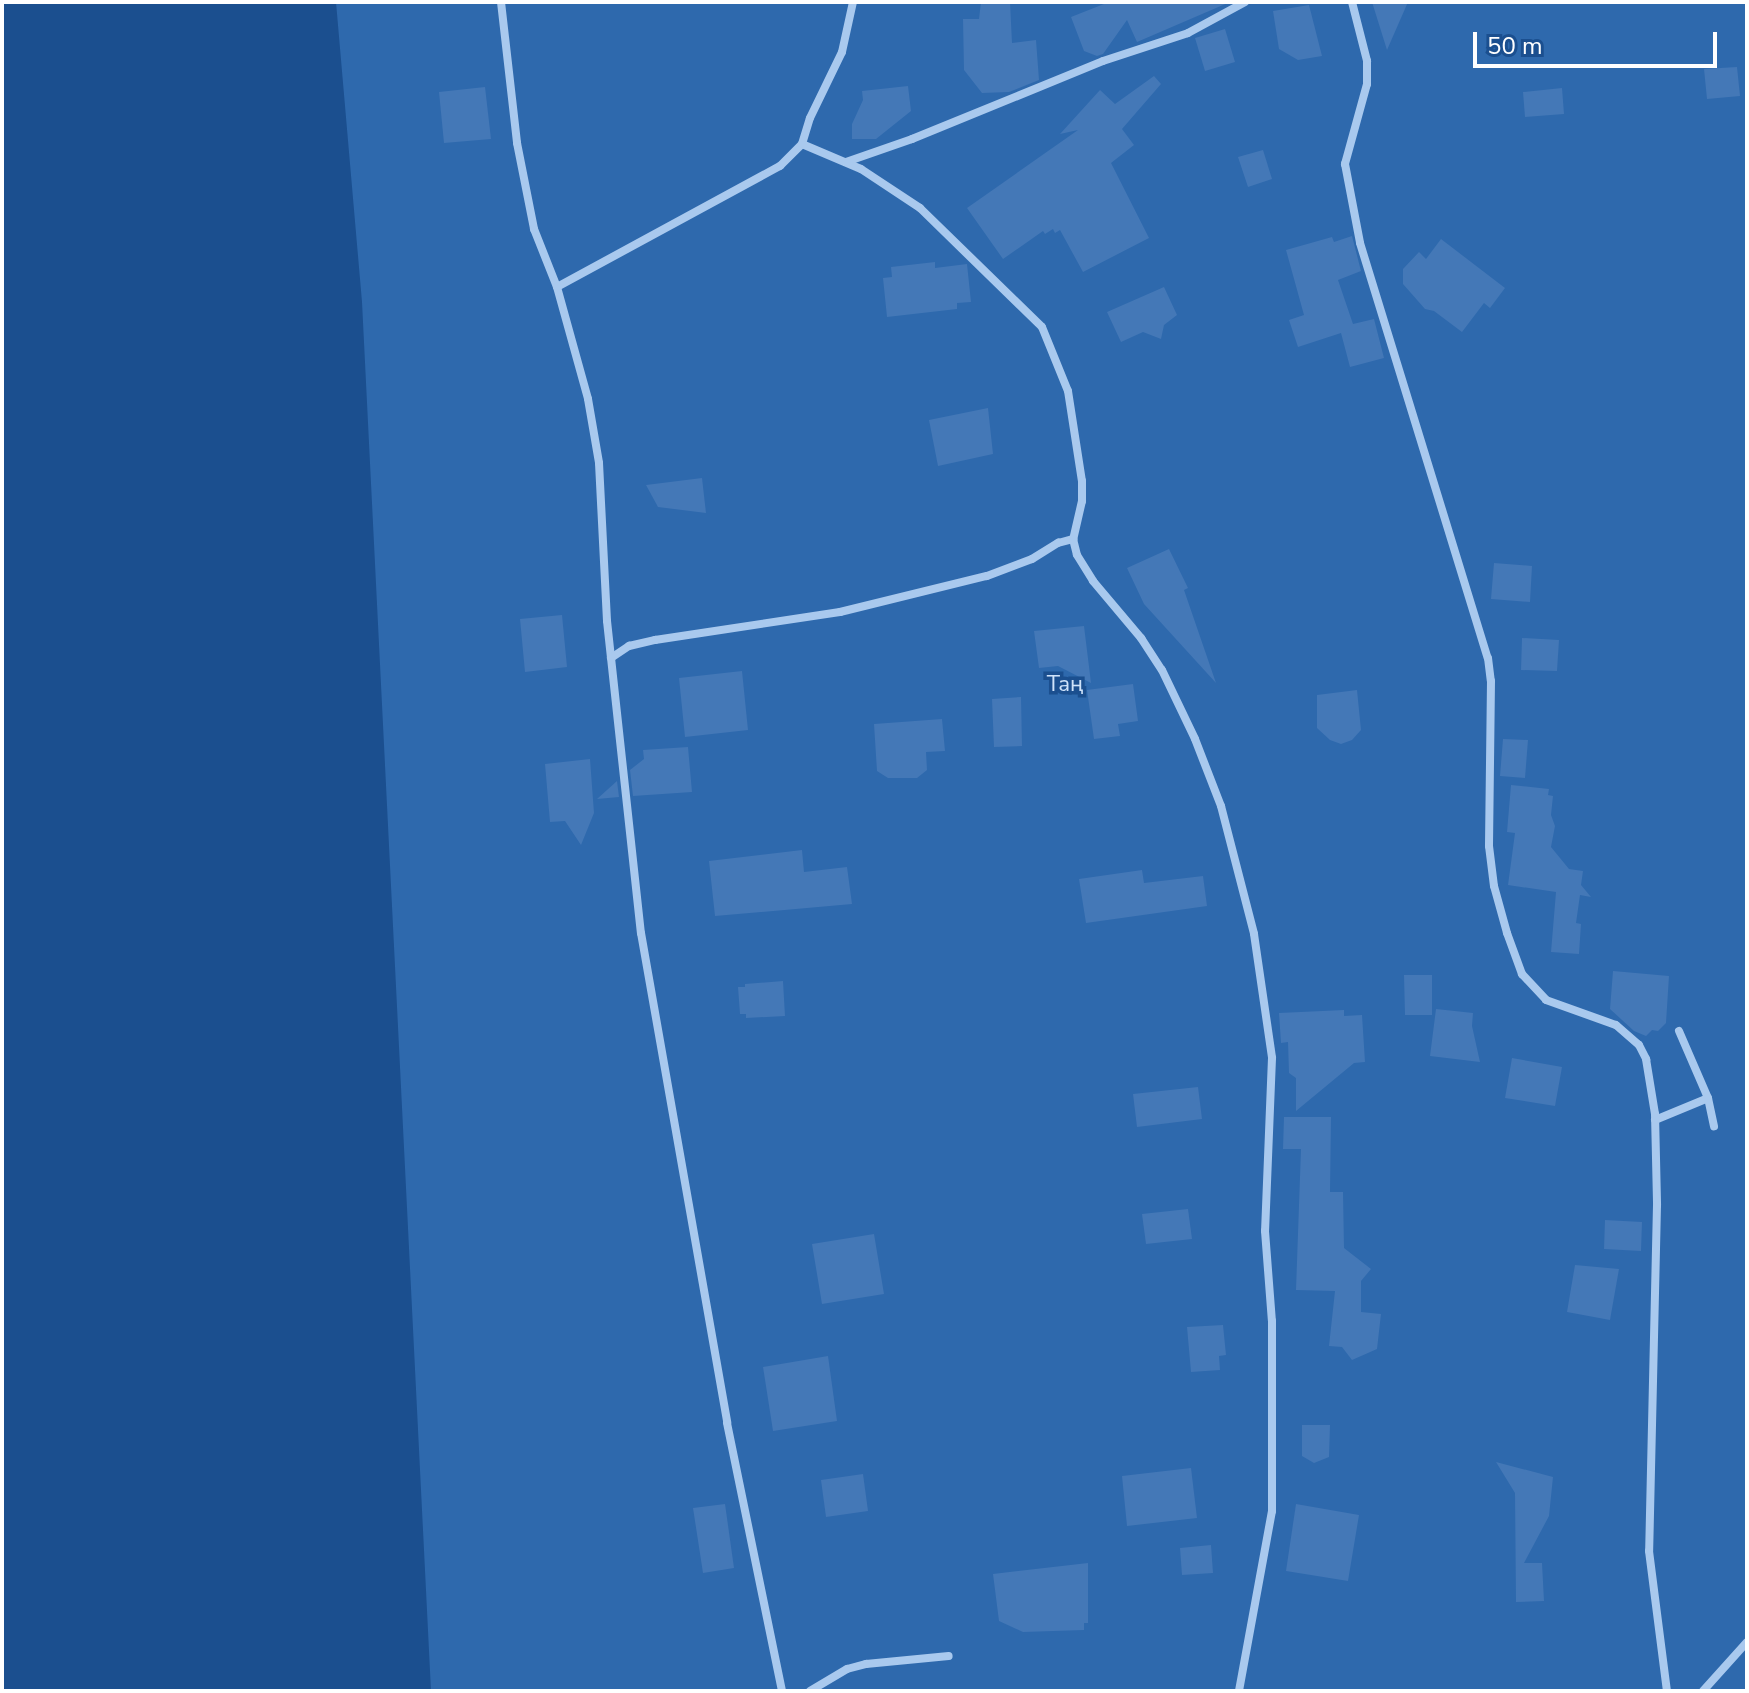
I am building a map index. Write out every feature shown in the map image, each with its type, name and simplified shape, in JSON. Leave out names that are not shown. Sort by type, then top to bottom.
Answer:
[{"type":"street","points":[[501,2],[517,143],[534,229],[557,287],[588,399],[599,463],[611,658],[641,933],[727,1423],[782,1691]]},
{"type":"street","points":[[557,287],[780,166],[802,144],[815,106],[842,52],[853,2]]},
{"type":"street","points":[[845,162],[912,139],[1103,61],[1188,33],[1245,2]]},
{"type":"street","points":[[1352,2],[1367,61],[1367,84],[1345,164],[1360,243],[1488,658],[1491,681],[1489,846],[1494,886],[1522,974],[1546,1000],[1616,1025],[1639,1045],[1646,1059],[1655,1120],[1657,1205],[1649,1551],[1667,1691]]},
{"type":"street","points":[[802,144],[845,162],[920,208],[1042,327],[1068,391],[1082,481],[1082,501],[1073,539],[1077,555],[1093,581],[1141,638],[1162,670],[1195,739],[1221,806],[1238,864],[1265,998],[1272,1058],[1265,1231],[1272,1321],[1272,1511],[1239,1691]]},
{"type":"street","points":[[611,658],[629,646],[655,640],[840,612],[987,576],[1073,539]]},
{"type":"street","points":[[1679,1031],[1708,1098],[1714,1126]]},
{"type":"street","points":[[1655,1120],[1708,1098]]},
{"type":"street","points":[[1703,1691],[1747,1642]]},
{"type":"street","points":[[810,1691],[826,1679],[866,1664],[949,1656]]},
{"type":"green space","name":"Таң","points":[[336,2],[1747,2],[1747,1691],[431,1691],[362,302]]},
{"type":"building","points":[[981,2],[1010,2],[1012,43],[1036,40],[1039,80],[1009,92],[982,93],[964,70],[963,19],[979,19]]},
{"type":"building","points":[[1109,2],[1230,2],[1137,42],[1127,20],[1103,54],[1097,56],[1084,51],[1071,17]]},
{"type":"building","points":[[1372,2],[1408,2],[1387,50]]},
{"type":"building","points":[[1309,5],[1322,56],[1298,60],[1279,49],[1273,11]]},
{"type":"building","points":[[1225,29],[1235,62],[1205,71],[1195,38]]},
{"type":"building","points":[[1737,67],[1740,96],[1707,99],[1704,69]]},
{"type":"building","points":[[1154,76],[1161,84],[1122,129],[1134,145],[1111,163],[1149,238],[1083,272],[1060,230],[1055,233],[1053,229],[1045,234],[1043,231],[1003,259],[967,208],[1078,130],[1060,134],[1100,90],[1115,104]]},
{"type":"building","points":[[908,86],[911,111],[876,139],[852,139],[852,124],[863,100],[862,91]]},
{"type":"building","points":[[485,87],[491,139],[444,143],[439,92]]},
{"type":"building","points":[[1562,88],[1564,114],[1525,117],[1523,92]]},
{"type":"building","points":[[1263,150],[1272,179],[1248,187],[1238,157]]},
{"type":"building","points":[[1352,236],[1361,271],[1338,280],[1353,324],[1374,319],[1384,358],[1350,367],[1341,333],[1298,347],[1289,320],[1304,315],[1286,250],[1332,237],[1334,242]]},
{"type":"building","points":[[1441,239],[1505,288],[1490,308],[1484,303],[1462,332],[1434,311],[1425,309],[1403,284],[1403,269],[1419,252],[1426,259]]},
{"type":"building","points":[[935,262],[935,268],[967,264],[971,302],[957,303],[957,309],[887,317],[883,278],[892,277],[891,267]]},
{"type":"building","points":[[1164,287],[1177,315],[1164,325],[1161,339],[1143,332],[1121,342],[1107,312]]},
{"type":"building","points":[[988,408],[993,454],[938,466],[929,420]]},
{"type":"building","points":[[702,478],[706,513],[658,507],[646,485]]},
{"type":"building","points":[[1169,549],[1188,588],[1184,590],[1216,683],[1144,604],[1127,568]]},
{"type":"building","points":[[1494,563],[1532,566],[1530,602],[1491,599]]},
{"type":"building","points":[[562,615],[567,667],[525,672],[520,619]]},
{"type":"building","points":[[1084,626],[1091,683],[1058,666],[1039,668],[1034,631]]},
{"type":"building","points":[[1522,638],[1559,640],[1557,671],[1521,670]]},
{"type":"building","points":[[742,671],[748,730],[685,737],[679,678]]},
{"type":"building","points":[[1133,684],[1138,721],[1118,724],[1120,736],[1094,739],[1087,690]]},
{"type":"building","points":[[1357,690],[1361,730],[1352,740],[1341,744],[1330,740],[1317,728],[1317,695]]},
{"type":"building","points":[[1021,697],[1022,746],[994,747],[992,699]]},
{"type":"building","points":[[942,719],[945,751],[926,752],[927,770],[917,778],[888,778],[877,771],[874,724]]},
{"type":"building","points":[[1503,739],[1528,740],[1525,778],[1500,776]]},
{"type":"building","points":[[688,747],[692,792],[633,796],[630,770],[644,759],[643,750]]},
{"type":"building","points":[[590,759],[594,813],[581,845],[565,821],[550,822],[545,764]]},
{"type":"building","points":[[617,781],[619,797],[597,799]]},
{"type":"building","points":[[1511,785],[1549,789],[1548,795],[1553,796],[1551,815],[1555,826],[1551,847],[1569,869],[1583,871],[1581,885],[1591,897],[1580,895],[1576,923],[1581,924],[1579,954],[1551,952],[1556,892],[1508,885],[1515,833],[1507,832]]},
{"type":"building","points":[[802,850],[804,872],[847,867],[852,904],[715,916],[709,861]]},
{"type":"building","points":[[1142,870],[1144,883],[1203,876],[1207,906],[1086,923],[1079,879]]},
{"type":"building","points":[[1613,971],[1669,976],[1666,1023],[1658,1031],[1652,1030],[1646,1036],[1634,1031],[1610,1009]]},
{"type":"building","points":[[1404,975],[1432,975],[1432,1015],[1405,1015]]},
{"type":"building","points":[[783,981],[785,1016],[746,1018],[746,1014],[740,1014],[738,987]]},
{"type":"building","points":[[1436,1009],[1473,1013],[1472,1026],[1480,1062],[1430,1056]]},
{"type":"building","points":[[1344,1010],[1344,1016],[1362,1015],[1365,1062],[1354,1063],[1296,1111],[1296,1078],[1289,1073],[1288,1042],[1281,1043],[1279,1013]]},
{"type":"building","points":[[1512,1058],[1562,1067],[1555,1106],[1505,1098]]},
{"type":"building","points":[[1198,1087],[1202,1119],[1137,1127],[1133,1094]]},
{"type":"building","points":[[1284,1117],[1331,1117],[1330,1192],[1343,1192],[1344,1248],[1371,1269],[1361,1281],[1361,1312],[1381,1314],[1377,1349],[1352,1360],[1342,1347],[1329,1346],[1335,1291],[1296,1290],[1301,1149],[1283,1149]]},
{"type":"building","points":[[1188,1209],[1192,1239],[1146,1244],[1142,1214]]},
{"type":"building","points":[[1605,1220],[1642,1222],[1641,1251],[1604,1249]]},
{"type":"building","points":[[874,1234],[884,1294],[822,1304],[812,1244]]},
{"type":"building","points":[[1575,1265],[1619,1269],[1610,1320],[1567,1312]]},
{"type":"building","points":[[1223,1325],[1226,1355],[1219,1356],[1220,1370],[1191,1372],[1187,1327]]},
{"type":"building","points":[[828,1356],[837,1421],[773,1431],[763,1367]]},
{"type":"building","points":[[1302,1425],[1330,1425],[1329,1457],[1314,1463],[1302,1456]]},
{"type":"building","points":[[1496,1462],[1553,1477],[1549,1516],[1524,1563],[1542,1563],[1544,1601],[1516,1602],[1515,1493]]},
{"type":"building","points":[[1191,1468],[1197,1518],[1127,1526],[1122,1476]]},
{"type":"building","points":[[863,1474],[868,1511],[826,1517],[821,1480]]},
{"type":"building","points":[[725,1504],[734,1568],[703,1573],[693,1508]]},
{"type":"building","points":[[1296,1504],[1359,1515],[1348,1581],[1286,1571]]},
{"type":"building","points":[[1211,1545],[1213,1573],[1182,1575],[1180,1548]]},
{"type":"building","points":[[1088,1563],[1088,1623],[1084,1623],[1084,1630],[1023,1632],[999,1621],[993,1574]]}]
